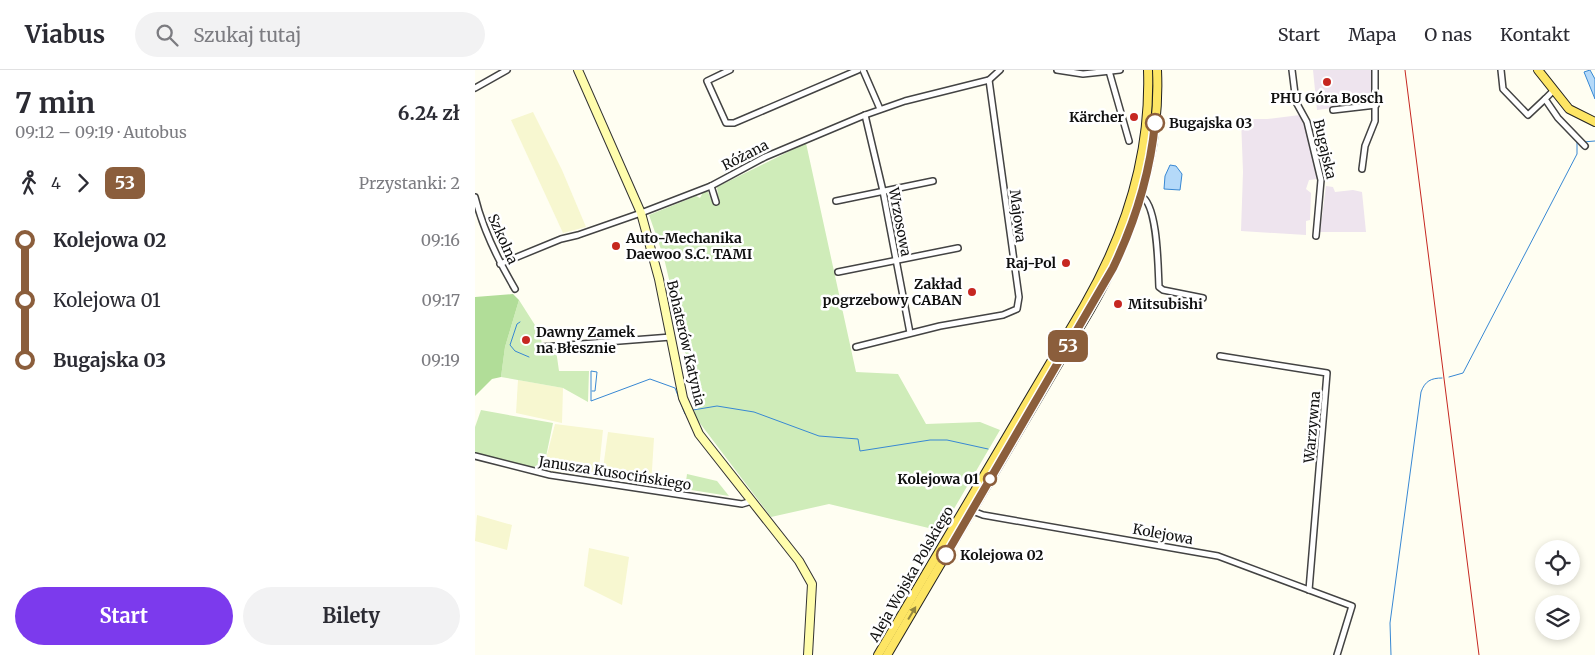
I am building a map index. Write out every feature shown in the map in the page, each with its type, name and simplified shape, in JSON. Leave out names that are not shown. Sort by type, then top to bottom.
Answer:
[{"type":"main road","name":"Aleja Wojska Polskiego","points":[[878,655],[1100,292],[1127,236],[1141,196],[1153,140],[1157,70]]},
{"type":"main road","points":[[1538,70],[1553,91],[1573,112],[1595,122]]},
{"type":"main road","name":"Aleja Wojska Polskiego","points":[[887,655],[1084,306],[1117,241],[1132,198],[1142,159],[1147,116],[1148,73]]},
{"type":"street","points":[[475,88],[507,70]]},
{"type":"street","name":"Bohaterów Katynia","points":[[579,70],[641,213],[659,279],[683,398],[691,420],[799,562],[812,584],[808,655]]},
{"type":"street","points":[[731,70],[708,79],[707,84],[722,119],[726,123],[858,70]]},
{"type":"street","points":[[863,70],[880,109]]},
{"type":"street","name":"Różana","points":[[500,264],[561,239],[579,235],[711,186],[765,157],[880,109],[989,80],[1000,70]]},
{"type":"street","points":[[1057,70],[1078,74],[1120,70]]},
{"type":"street","points":[[1141,70],[1148,73]]},
{"type":"street","name":"Bugajska","points":[[1291,70],[1296,102],[1307,122],[1321,180],[1316,236]]},
{"type":"street","points":[[1362,169],[1365,146],[1375,121],[1375,70]]},
{"type":"street","points":[[1501,70],[1503,89],[1528,115],[1553,91]]},
{"type":"street","points":[[1109,71],[1129,141]]},
{"type":"street","name":"Majowa","points":[[856,347],[940,326],[1003,315],[1017,309],[1019,297],[989,80]]},
{"type":"street","points":[[1545,99],[1557,118],[1585,146]]},
{"type":"street","points":[[1333,110],[1376,104]]},
{"type":"street","name":"Wrzosowa","points":[[865,115],[883,191],[910,333]]},
{"type":"street","points":[[836,201],[933,180]]},
{"type":"street","points":[[711,186],[716,202]]},
{"type":"street","points":[[1141,196],[1149,202],[1152,211],[1159,287],[1163,290],[1203,298]]},
{"type":"street","name":"Szkolna","points":[[475,197],[483,228],[500,264],[515,289]]},
{"type":"street","points":[[838,272],[958,248]]},
{"type":"street","points":[[542,347],[671,337]]},
{"type":"street","name":"Warzywna","points":[[1220,356],[1327,373],[1309,590]]},
{"type":"street","name":"Janusza Kusocińskiego","points":[[475,456],[550,475],[742,504],[751,500]]},
{"type":"street","name":"Kolejowa","points":[[968,510],[1209,554],[1352,606],[1337,655]]},
{"type":"shaded area","points":[[1313,70],[1372,70],[1373,103],[1317,110]]},
{"type":"shaded area","points":[[1300,115],[1303,118],[1317,179],[1309,180],[1306,189],[1311,193],[1310,220],[1306,221],[1306,235],[1241,231],[1243,172],[1241,119],[1267,119]]},
{"type":"shaded area","points":[[1326,186],[1333,187],[1335,192],[1353,190],[1362,192],[1366,232],[1320,232]]},
{"type":"green space","points":[[533,112],[562,170],[586,227],[563,233],[511,120]]},
{"type":"green space","points":[[806,143],[856,372],[898,374],[926,424],[980,422],[1000,430],[941,531],[829,504],[771,517],[696,418],[686,374],[685,348],[664,258],[649,215],[696,196],[700,198],[703,192],[708,192],[713,204],[719,203],[717,187]]},
{"type":"green space","points":[[513,294],[519,300],[505,347],[501,377],[492,379],[475,396],[475,297]]},
{"type":"green space","points":[[519,300],[540,333],[543,350],[556,350],[559,371],[589,371],[588,402],[563,388],[501,377],[505,347]]},
{"type":"green space","points":[[518,380],[563,388],[562,423],[516,413]]},
{"type":"green space","points":[[481,410],[553,423],[543,471],[475,453],[475,427]]},
{"type":"green space","points":[[555,424],[603,430],[598,478],[543,470]]},
{"type":"green space","points":[[608,432],[654,438],[651,486],[602,476]]},
{"type":"green space","points":[[687,474],[717,481],[729,496],[685,489]]},
{"type":"green space","points":[[477,515],[512,525],[507,550],[475,541]]},
{"type":"green space","points":[[589,548],[629,557],[622,605],[584,586]]},
{"type":"water","points":[[1590,70],[1595,79],[1595,99],[1584,72]]},
{"type":"water","points":[[1170,165],[1176,166],[1182,174],[1180,190],[1164,189],[1165,176]]},
{"type":"waterway","points":[[1583,142],[1595,141]]},
{"type":"waterway","points":[[1449,377],[1463,373],[1577,154],[1577,142],[1579,142]]},
{"type":"waterway","points":[[520,322],[517,324],[510,345],[515,351],[529,357]]},
{"type":"waterway","points":[[592,391],[595,391],[597,372],[591,371],[591,401],[650,379],[675,388],[685,414],[687,413]]},
{"type":"waterway","points":[[1391,655],[1390,623],[1421,392],[1424,385],[1429,381],[1442,378]]},
{"type":"waterway","points":[[693,410],[717,406],[754,412],[819,436],[858,439],[860,451],[930,440],[947,440],[988,449]]},
{"type":"railway","points":[[1405,70],[1479,655]]},
{"type":"bus line","name":"53","points":[[946,555],[1113,268],[1141,196],[1151,153],[1155,123]]},
{"type":"place","name":"PHU Góra Bosch","points":[[1327,82]]},
{"type":"place","name":"Kärcher","points":[[1134,117]]},
{"type":"place","name":"Bugajska 03","points":[[1155,123]]},
{"type":"place","name":"Auto-Mechanika Daewoo S.C. TAMI","points":[[616,246]]},
{"type":"place","name":"Raj-Pol","points":[[1066,263]]},
{"type":"place","name":"Zakład pogrzebowy CABAN","points":[[972,292]]},
{"type":"place","name":"Mitsubishi","points":[[1118,304]]},
{"type":"place","name":"Dawny Zamek na Błesznie","points":[[526,340]]},
{"type":"place","name":"Kolejowa 01","points":[[990,479]]},
{"type":"place","name":"Kolejowa 02","points":[[946,555]]}]
